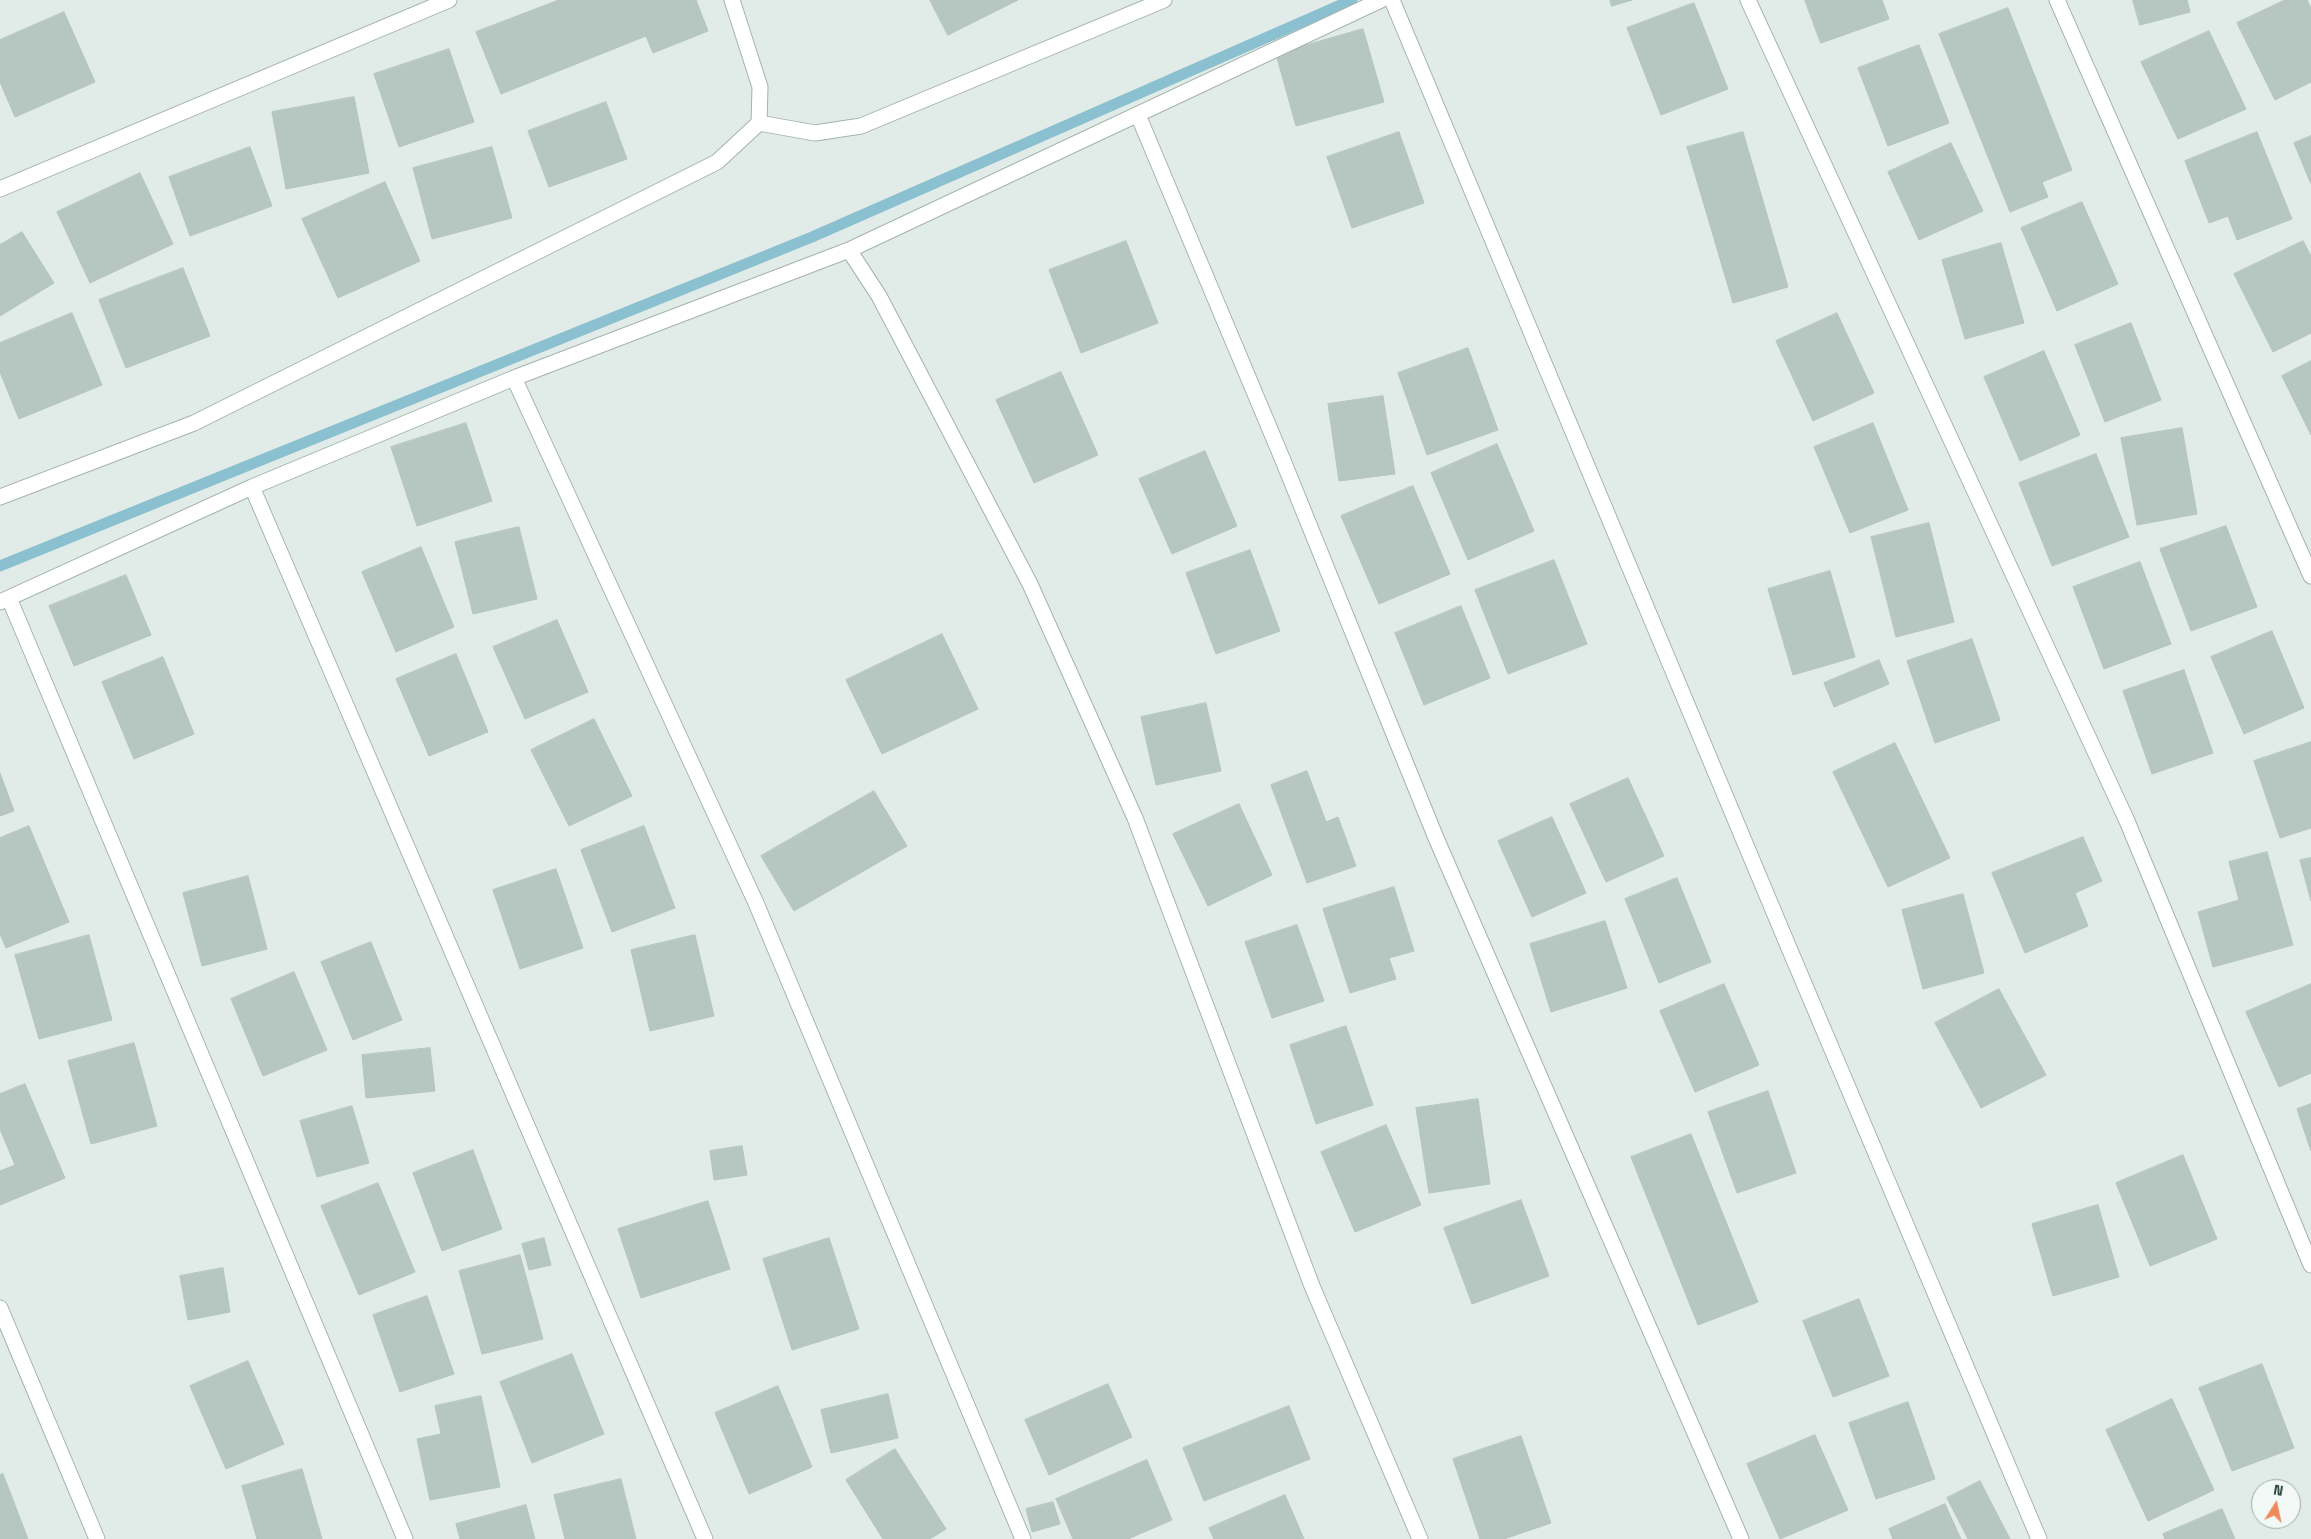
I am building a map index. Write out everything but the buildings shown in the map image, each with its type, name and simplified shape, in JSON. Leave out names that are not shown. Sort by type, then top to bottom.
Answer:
[{"type":"street","points":[[0,189],[449,0]]},
{"type":"street","points":[[0,497],[203,419],[718,162],[759,123],[760,88],[732,0]]},
{"type":"street","points":[[759,123],[815,133],[861,126],[1164,0]]},
{"type":"street","points":[[404,1539],[5,600],[252,487],[514,378],[848,250],[1381,0]]},
{"type":"street","points":[[1392,0],[1792,957],[2039,1539]]},
{"type":"street","points":[[1748,0],[2127,822],[2311,1265]]},
{"type":"street","points":[[2057,0],[2311,576]]},
{"type":"street","points":[[1138,115],[1282,458],[1436,838],[1741,1539]]},
{"type":"street","points":[[848,250],[879,296],[1030,584],[1123,791],[1312,1286],[1420,1539]]},
{"type":"street","points":[[514,378],[756,903],[1023,1539]]},
{"type":"street","points":[[252,487],[705,1539]]},
{"type":"street","points":[[0,1308],[97,1539]]},
{"type":"waterway","points":[[0,566],[812,237],[1352,0]]}]
